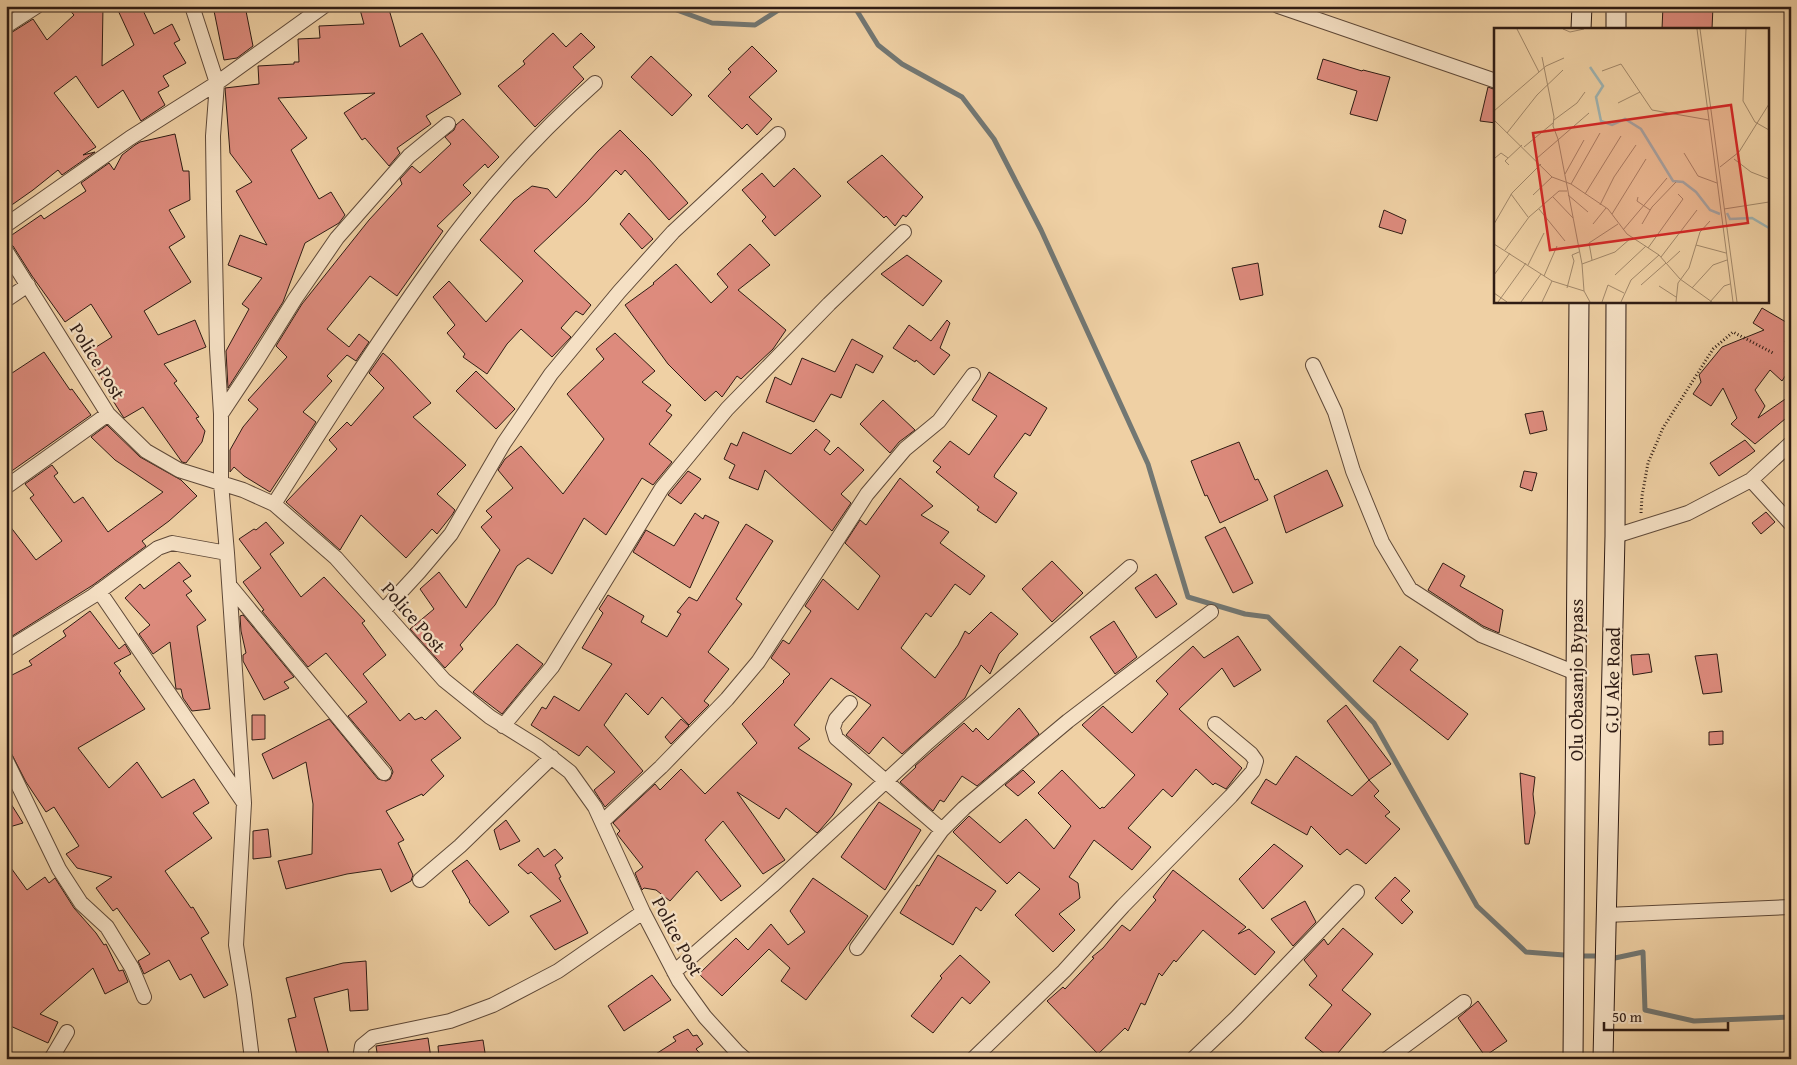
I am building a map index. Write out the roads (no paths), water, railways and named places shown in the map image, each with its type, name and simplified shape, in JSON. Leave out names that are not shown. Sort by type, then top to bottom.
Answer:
[{"type":"main road","points":[[1582,6],[1582,28]]},
{"type":"main road","points":[[1616,6],[1616,28]]},
{"type":"main road","name":"Olu Obasanjo Bypass","points":[[1573,1059],[1579,302]]},
{"type":"main road","name":"G.U Ake Road","points":[[1602,1059],[1616,536],[1616,302]]},
{"type":"street","points":[[6,26],[37,6]]},
{"type":"street","points":[[192,6],[217,83],[213,136],[217,348],[221,414],[221,484],[230,586],[244,803],[236,945],[252,1059]]},
{"type":"street","points":[[6,225],[130,138],[217,83],[324,6]]},
{"type":"street","points":[[1278,6],[1494,79]]},
{"type":"street","points":[[274,504],[431,266],[493,187],[558,116],[594,83]]},
{"type":"street","points":[[221,414],[337,238],[409,156],[448,124]]},
{"type":"street","points":[[384,610],[452,534],[504,443],[557,367],[619,292],[673,232],[778,134]]},
{"type":"street","points":[[503,726],[552,667],[662,488],[727,409],[829,304],[904,232]]},
{"type":"street","name":"Police Post","points":[[6,251],[108,414],[146,451],[179,470],[243,490],[274,504],[336,558],[444,680],[490,718],[552,757],[570,772],[595,807],[643,912],[679,982],[736,1057]]},
{"type":"street","points":[[6,300],[28,285]]},
{"type":"street","points":[[1313,365],[1335,412],[1353,471],[1382,542],[1410,588],[1481,635],[1576,673]]},
{"type":"street","points":[[602,822],[668,760],[727,700],[758,662],[867,494],[905,449],[939,421],[973,375]]},
{"type":"street","points":[[6,487],[108,414]]},
{"type":"street","points":[[1616,536],[1688,512],[1751,480],[1791,443]]},
{"type":"street","points":[[1751,480],[1791,524]]},
{"type":"street","points":[[6,650],[99,591],[158,548],[172,543],[227,552]]},
{"type":"street","points":[[674,972],[772,886],[933,738],[1130,567]]},
{"type":"street","points":[[230,586],[384,773]]},
{"type":"street","points":[[99,591],[244,803]]},
{"type":"street","points":[[857,948],[942,830],[964,808],[1068,722],[1211,612]]},
{"type":"street","points":[[850,703],[836,719],[832,728],[836,738],[942,830]]},
{"type":"street","points":[[974,1059],[1064,971],[1123,906],[1231,796],[1252,771],[1256,761],[1251,754],[1215,724]]},
{"type":"street","points":[[420,880],[460,846],[552,757]]},
{"type":"street","points":[[6,760],[59,869],[81,904],[107,927],[132,968],[144,997]]},
{"type":"street","points":[[1193,1059],[1236,1018],[1357,892]]},
{"type":"street","points":[[1606,915],[1791,906]]},
{"type":"street","points":[[360,1059],[362,1046],[373,1037],[450,1021],[493,1005],[558,971],[643,912]]},
{"type":"street","points":[[1387,1059],[1464,1002]]},
{"type":"street","points":[[51,1059],[67,1032]]},
{"type":"waterway","points":[[666,6],[712,23],[755,25],[785,6]]},
{"type":"waterway","points":[[854,6],[878,45],[902,64],[962,97],[994,139],[1041,230],[1148,464],[1188,597],[1245,614],[1268,617],[1374,723],[1477,906],[1526,952],[1564,955]]},
{"type":"waterway","points":[[1615,958],[1643,952],[1645,1010],[1694,1021],[1791,1017]]},
{"type":"waterway","points":[[1584,956],[1595,956]]}]
